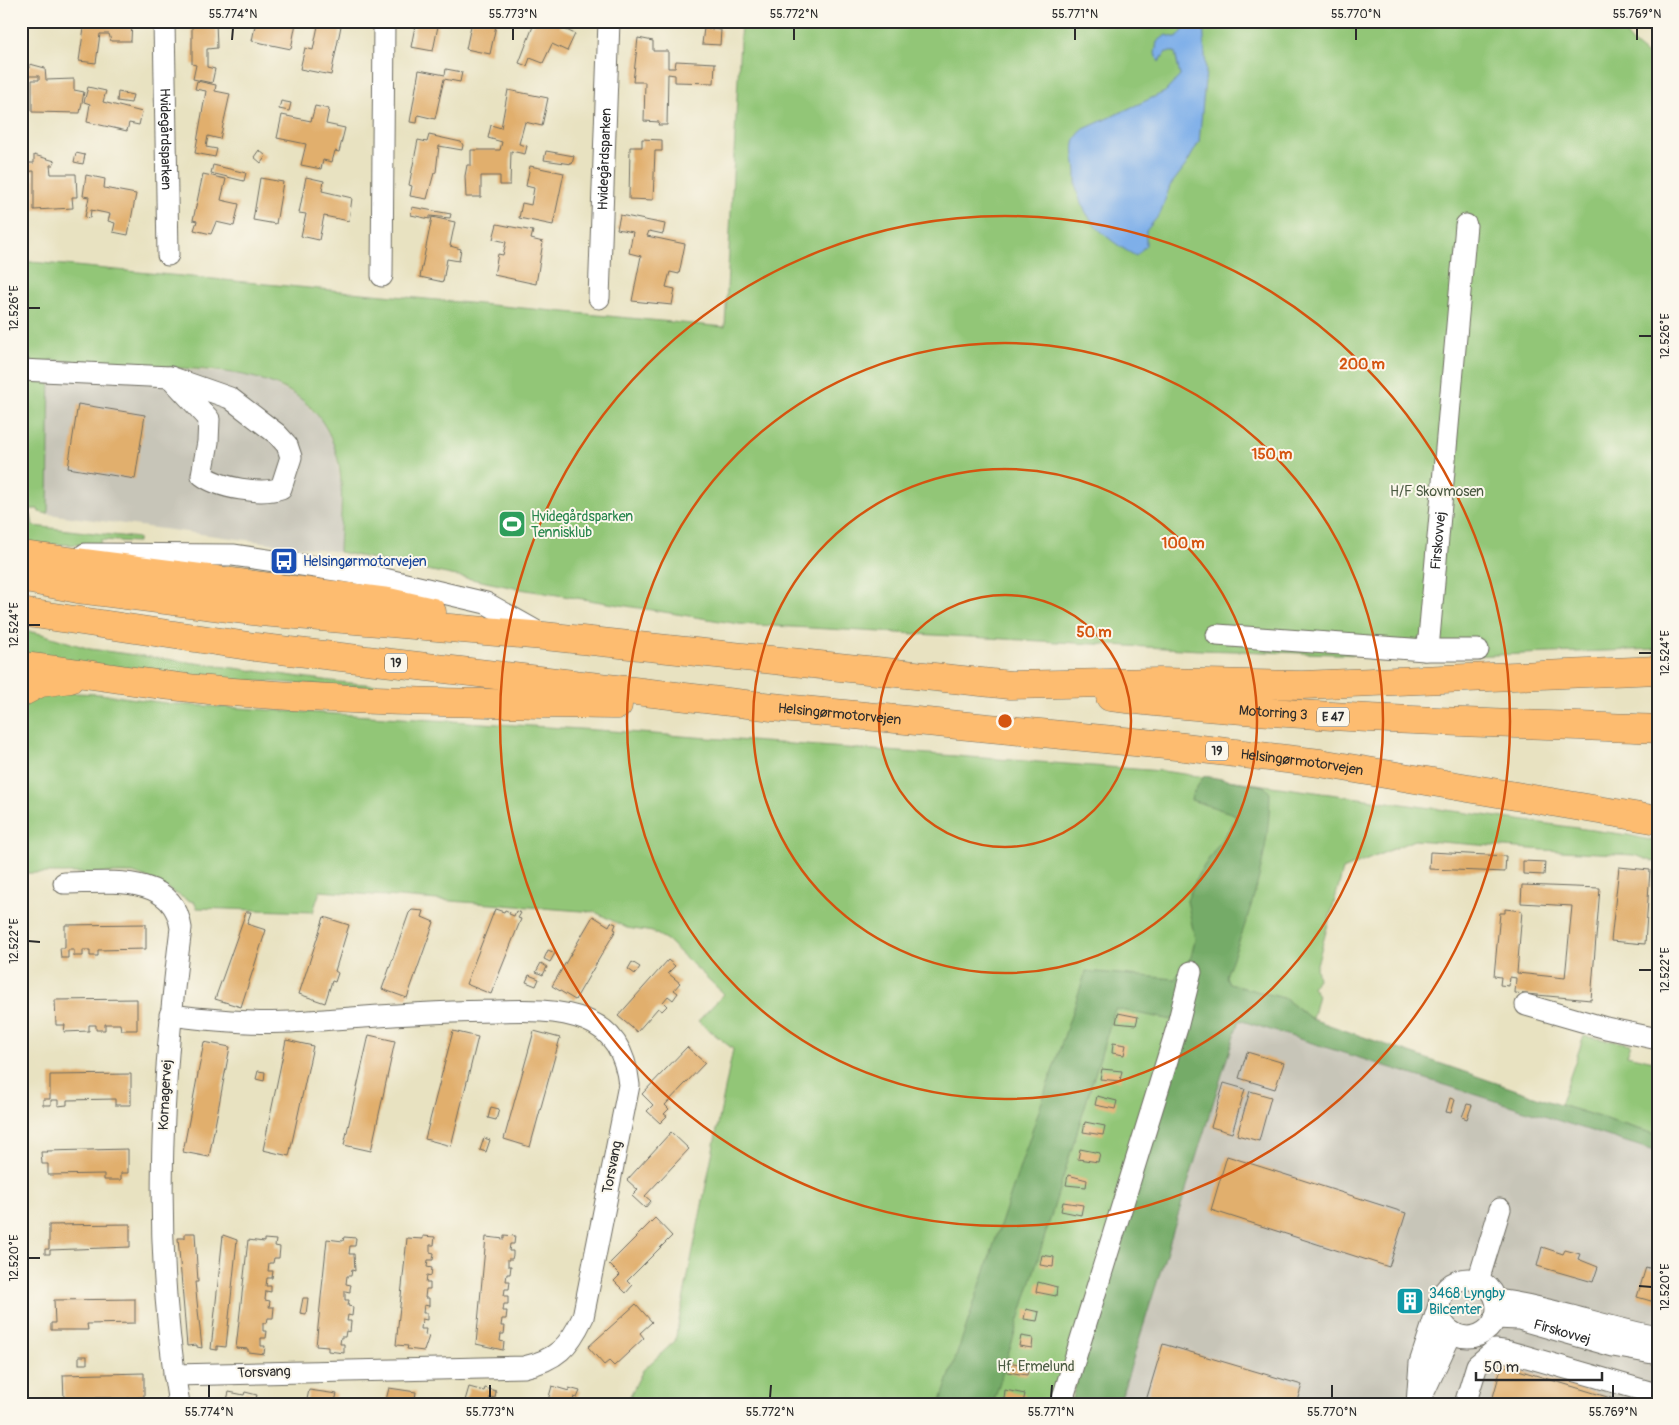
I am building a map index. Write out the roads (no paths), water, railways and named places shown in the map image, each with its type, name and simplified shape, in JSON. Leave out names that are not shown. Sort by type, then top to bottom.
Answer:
[{"type":"highway","points":[[24,563],[78,589],[261,612],[544,636],[1010,685],[1159,682],[1302,685],[1658,670]]},
{"type":"highway","name":"Helsingørmotorvejen","points":[[21,612],[255,647],[772,707],[1176,746],[1320,763],[1538,798],[1658,820]]},
{"type":"highway","points":[[21,666],[99,677],[252,694],[466,702],[772,707]]},
{"type":"highway","points":[[21,692],[49,681],[99,677]]},
{"type":"highway","name":"Motorring 3","points":[[1010,685],[1216,709],[1385,719],[1658,729]]},
{"type":"street","name":"Hvidegårdsparken","points":[[164,21],[168,255]]},
{"type":"street","points":[[382,276],[384,21]]},
{"type":"street","name":"Hvidegårdsparken","points":[[599,298],[609,21]]},
{"type":"street","name":"Firskovvej","points":[[1425,650],[1430,630],[1466,225]]},
{"type":"street","points":[[21,370],[170,377],[230,398],[287,445],[291,457],[281,488],[268,493],[212,482],[202,475],[208,442],[209,419],[170,377]]},
{"type":"street","points":[[24,563],[107,553],[233,555],[284,561],[363,574],[486,603],[544,636]]},
{"type":"street","points":[[1217,635],[1425,650],[1478,650]]},
{"type":"street","name":"Kornagervej","points":[[64,883],[136,884],[154,890],[171,900],[179,914],[181,928],[170,1015],[164,1089],[161,1212],[165,1285],[174,1375],[179,1404]]},
{"type":"street","points":[[1061,1404],[1177,1028],[1191,972]]},
{"type":"street","points":[[1526,1005],[1606,1028],[1658,1039]]},
{"type":"street","name":"Torsvang","points":[[170,1015],[247,1023],[456,1011],[536,1010],[585,1020],[603,1029],[618,1046],[627,1065],[629,1085],[583,1317],[574,1336],[560,1352],[546,1362],[524,1367],[174,1375]]},
{"type":"street","points":[[1478,1281],[1500,1209]]},
{"type":"street","points":[[1418,1404],[1420,1363],[1440,1302],[1446,1290],[1457,1281],[1478,1281],[1492,1292],[1496,1309],[1491,1326],[1477,1335],[1469,1337],[1452,1332],[1442,1319],[1440,1302]]},
{"type":"street","name":"Firskovvej","points":[[1496,1309],[1546,1308],[1617,1330],[1658,1337]]},
{"type":"street","name":"Firskovvej","points":[[1496,1309],[1519,1319],[1613,1346],[1658,1354]]},
{"type":"street","points":[[1418,1404],[1452,1332]]},
{"type":"street","points":[[1466,1404],[1477,1365],[1494,1350],[1510,1352],[1653,1393],[1650,1404]]},
{"type":"water","points":[[1203,21],[1206,71],[1199,142],[1186,165],[1170,186],[1160,214],[1146,231],[1146,245],[1136,256],[1100,230],[1086,212],[1076,188],[1075,141],[1084,129],[1165,92],[1180,76],[1175,52],[1166,52],[1159,62],[1155,54],[1157,42],[1166,35],[1177,38],[1190,22]]},
{"type":"place","name":"Hvidegårdsparken Tennisklub","points":[[512,524]]},
{"type":"place","name":"Helsingørmotorvejen","points":[[284,561]]},
{"type":"place","name":"3468 Lyngby Bilcenter","points":[[1410,1301]]},
{"type":"park label","name":"H/F Skovmosen","points":[[1437,491]]},
{"type":"park label","name":"Hf. Ermelund","points":[[1036,1366]]}]
